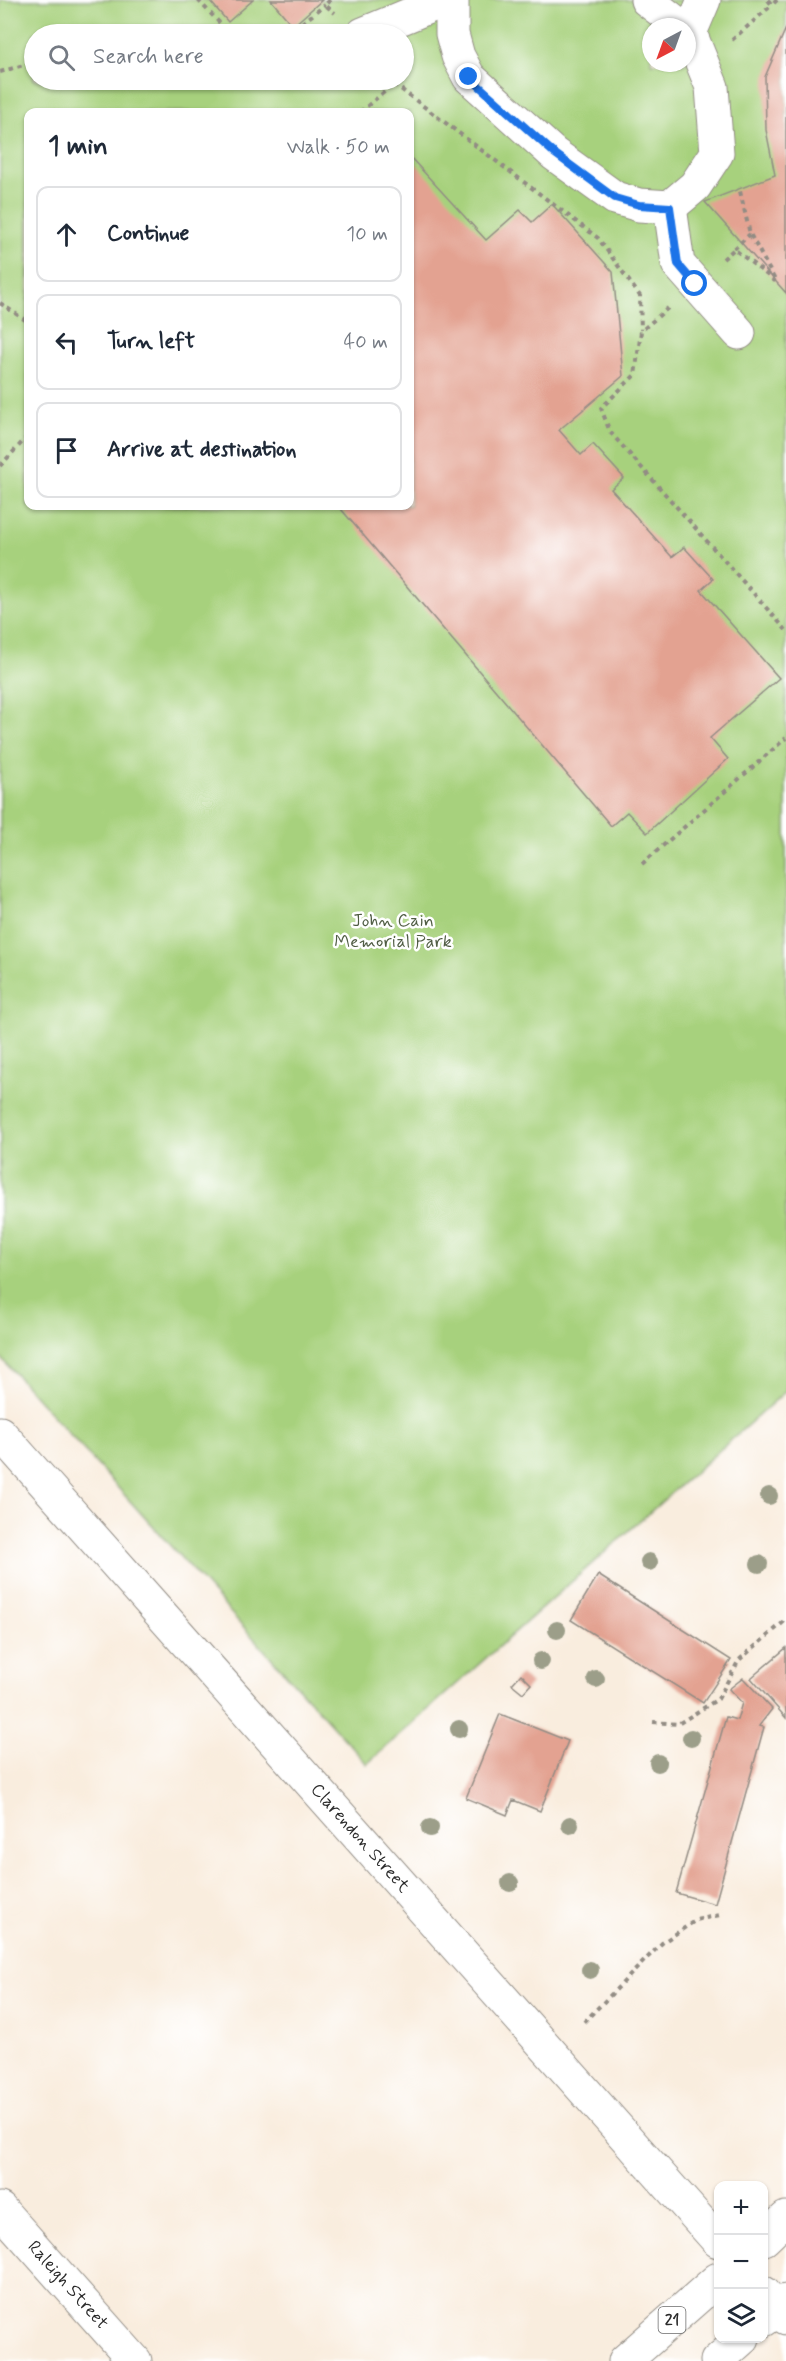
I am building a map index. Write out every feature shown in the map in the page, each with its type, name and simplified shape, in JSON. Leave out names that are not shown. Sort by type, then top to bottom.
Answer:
[{"type":"street","points":[[385,24],[445,0]]},
{"type":"street","points":[[452,0],[452,34],[458,56],[469,77],[554,153],[615,198],[639,205],[670,207],[695,186],[717,153],[712,87],[696,52]]},
{"type":"street","points":[[647,0],[670,18]]},
{"type":"street","points":[[693,18],[704,0]]},
{"type":"street","points":[[670,207],[678,264],[739,333]]},
{"type":"street","name":"Clarendon Street","points":[[0,1433],[714,2236]]},
{"type":"street","name":"Raleigh Street","points":[[0,2209],[135,2361]]},
{"type":"street","points":[[768,2235],[786,2218]]},
{"type":"street","name":"21","points":[[625,2361],[714,2283]]},
{"type":"street","points":[[717,2361],[737,2343]]},
{"type":"path","points":[[198,0],[221,24]]},
{"type":"path","points":[[768,0],[772,4],[777,0]]},
{"type":"path","points":[[301,24],[325,5]]},
{"type":"path","points":[[0,72],[24,65]]},
{"type":"path","points":[[364,108],[383,90]]},
{"type":"path","points":[[403,90],[598,238],[640,296],[641,331]]},
{"type":"path","points":[[734,249],[750,234]]},
{"type":"path","points":[[0,303],[24,319]]},
{"type":"path","points":[[0,466],[24,440]]},
{"type":"path","points":[[642,864],[786,738]]},
{"type":"path","points":[[653,1722],[678,1724],[718,1698],[739,1660],[786,1620]]},
{"type":"path","points":[[584,2022],[662,1943],[696,1920],[720,1915]]},
{"type":"green space","name":"John Cain Memorial Park","points":[[0,0],[786,0],[786,1391],[367,1764],[0,1357]]},
{"type":"building","points":[[209,0],[253,0],[228,22]]},
{"type":"building","points":[[271,0],[322,0],[295,24],[291,24]]},
{"type":"building","points":[[786,28],[786,293],[705,202],[775,175],[766,130],[765,77]]},
{"type":"building","points":[[414,161],[486,240],[520,210],[532,222],[552,204],[613,272],[623,376],[559,430],[581,455],[593,444],[624,478],[611,489],[672,557],[684,547],[713,579],[701,590],[779,678],[710,738],[728,759],[647,833],[627,812],[611,826],[342,510],[414,510]]},
{"type":"building","points":[[598,1575],[731,1660],[703,1703],[571,1620]]},
{"type":"building","points":[[786,1648],[786,1718],[751,1678]]},
{"type":"building","points":[[521,1674],[531,1684],[523,1693],[512,1684]]},
{"type":"building","points":[[743,1678],[772,1709],[759,1726],[764,1727],[715,1904],[676,1893],[726,1717],[737,1720],[742,1703],[729,1689]]},
{"type":"building","points":[[500,1714],[568,1741],[540,1811],[513,1800],[507,1815],[466,1798]]},
{"type":"route","points":[[469,77],[554,153],[615,198],[639,205],[670,207],[678,264],[695,284]]}]
